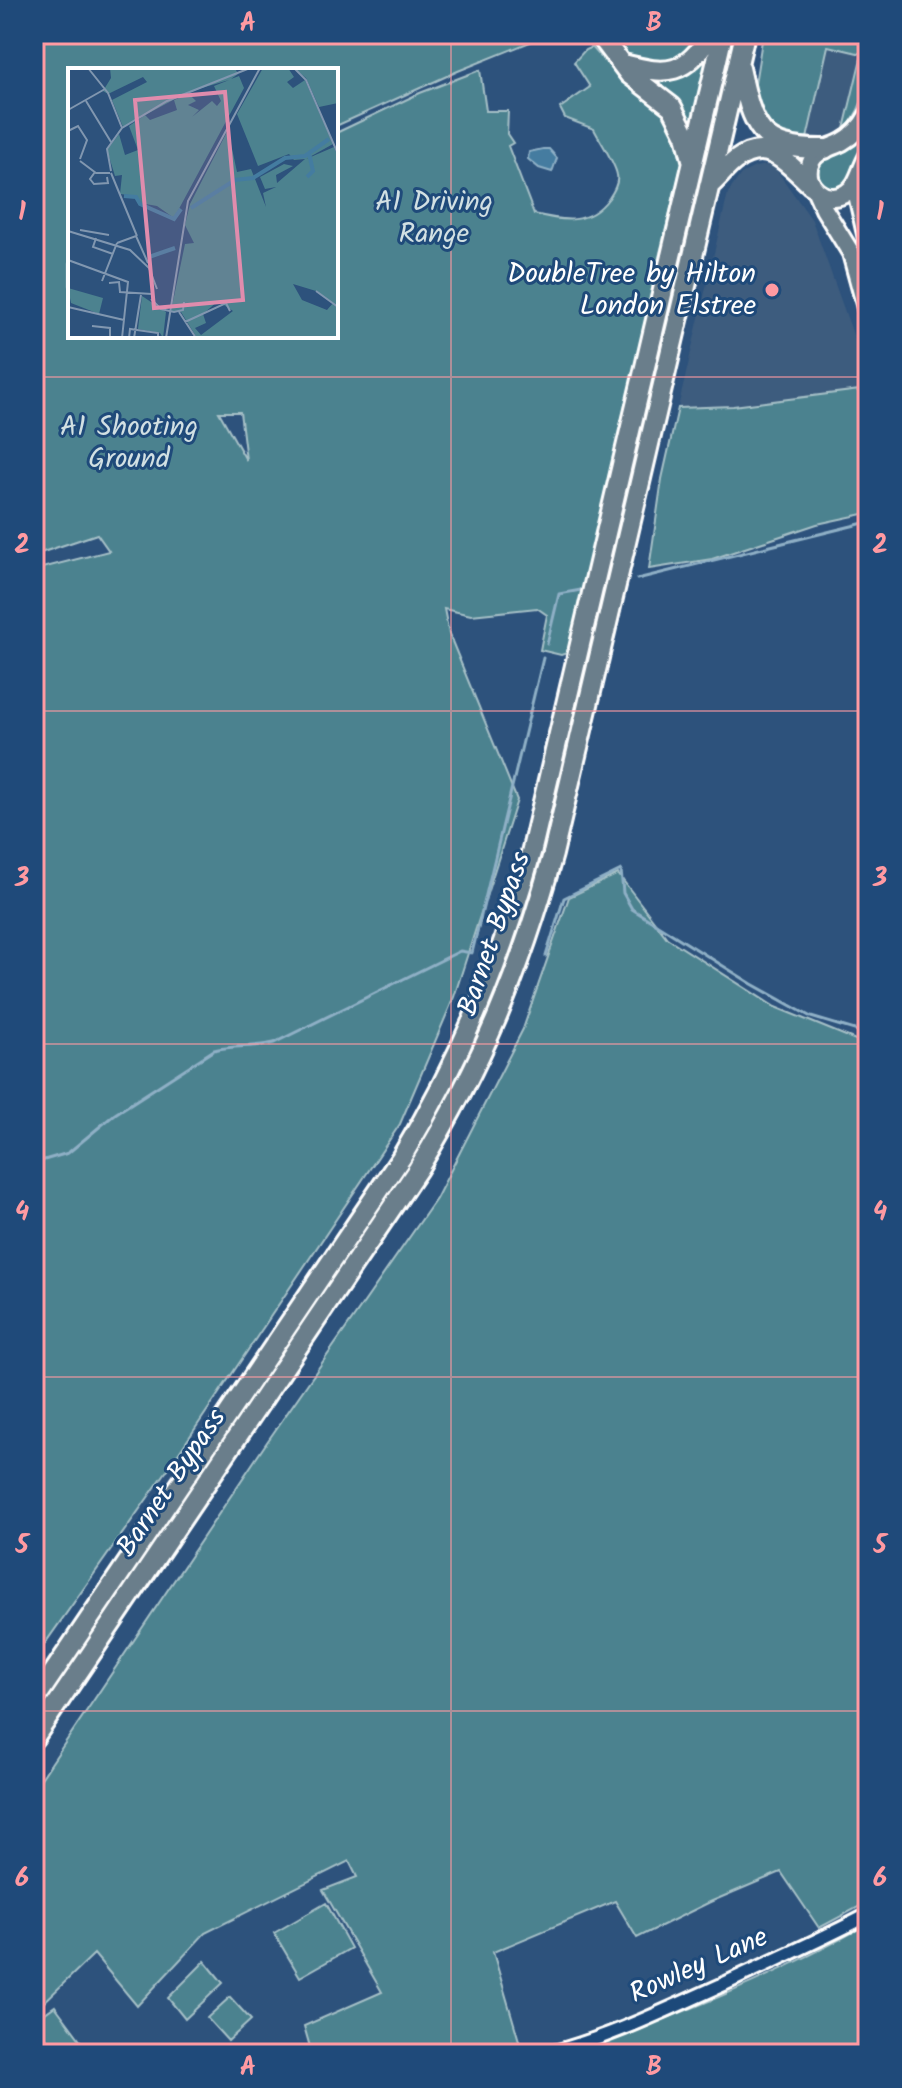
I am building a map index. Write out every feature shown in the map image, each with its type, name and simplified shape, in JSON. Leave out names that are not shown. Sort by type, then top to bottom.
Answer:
[{"type":"highway","points":[[599,34],[629,74],[672,107],[686,135],[693,163]]},
{"type":"highway","points":[[623,64],[655,72],[677,69],[695,56],[712,34]]},
{"type":"highway","name":"Barnet Bypass","points":[[34,1701],[401,1158],[443,1085],[495,971],[532,849],[723,34]]},
{"type":"highway","name":"Barnet Bypass","points":[[34,1738],[403,1191],[462,1094],[514,979],[553,854],[745,34]]},
{"type":"highway","points":[[738,61],[750,111],[767,136],[786,146],[825,149]]},
{"type":"highway","points":[[709,186],[734,161],[746,154],[759,152],[773,153],[785,159],[813,187]]},
{"type":"main road","points":[[868,115],[850,136],[825,149],[810,163],[808,177],[851,253],[868,315]]},
{"type":"main road","points":[[868,156],[861,166],[855,186],[868,243]]},
{"type":"main road","points":[[813,187],[832,198],[844,195],[855,186]]},
{"type":"street","name":"Rowley Lane","points":[[547,2054],[587,2044],[648,2018],[868,1915]]},
{"type":"shaded area","points":[[828,45],[863,54],[843,133],[806,143]]},
{"type":"shaded area","points":[[549,149],[557,158],[552,172],[539,168],[528,159],[529,152]]},
{"type":"shaded area","points":[[772,164],[812,220],[868,376],[868,389],[733,406],[678,408],[728,193],[741,174]]},
{"type":"green space","points":[[34,34],[550,34],[338,125],[338,68],[68,68],[68,338],[338,338],[338,132],[420,93],[480,70],[486,111],[508,111],[507,134],[513,143],[508,146],[534,214],[565,219],[584,217],[601,207],[616,184],[613,164],[594,129],[565,118],[560,108],[590,87],[574,62],[585,50],[592,47],[606,63],[674,115],[684,155],[573,651],[561,655],[540,650],[547,615],[537,608],[471,615],[444,609],[449,634],[517,800],[454,997],[400,1124],[168,1469],[34,1659],[34,570],[109,551],[97,534],[34,555]],"holes":[[[219,412],[240,412],[246,460]]]},
{"type":"green space","points":[[605,34],[707,34],[671,66],[627,59]]},
{"type":"green space","points":[[731,34],[736,34],[715,126],[710,125]]},
{"type":"green space","points":[[763,34],[865,34],[869,61],[866,86],[858,111],[843,133],[862,54],[828,46],[806,143],[769,130],[753,96]]},
{"type":"green space","points":[[714,38],[690,133],[640,78],[650,76]]},
{"type":"green space","points":[[868,128],[868,147],[843,187],[830,191],[819,185],[815,168],[817,163]]},
{"type":"green space","points":[[868,389],[868,513],[817,524],[712,559],[649,569],[662,479],[678,408],[733,406]]},
{"type":"green space","points":[[618,874],[667,938],[775,1007],[868,1045],[868,1902],[819,1928],[781,1872],[637,1938],[615,1901],[493,1952],[522,2051],[509,2054],[312,2054],[304,2026],[382,1992],[323,1890],[357,1877],[349,1861],[205,1933],[137,2006],[94,1954],[34,2012],[34,1789],[267,1442],[436,1199],[523,1029],[569,897]]},
{"type":"green space","points":[[326,1903],[351,1948],[300,1977],[274,1933]]},
{"type":"green space","points":[[868,1924],[868,2054],[569,2054],[722,1996]]},
{"type":"green space","points":[[205,1961],[223,1983],[185,2019],[168,1998]]},
{"type":"green space","points":[[230,1997],[251,2020],[228,2041],[207,2018]]},
{"type":"green space","points":[[55,2006],[87,2049],[81,2054],[58,2054],[34,2021]]},
{"type":"waterway","points":[[637,579],[868,522]]},
{"type":"waterway","points":[[547,644],[559,594],[581,590]]},
{"type":"waterway","points":[[34,1163],[68,1153],[115,1114],[214,1050],[274,1043],[460,951],[472,953],[543,658]]},
{"type":"waterway","points":[[546,956],[564,898],[621,870],[623,893],[632,909],[811,1017],[868,1034]]},
{"type":"place","name":"DoubleTree by Hilton London Elstree","points":[[772,290]]},
{"type":"park label","name":"A1 Driving Range","points":[[434,218]]},
{"type":"park label","name":"A1 Shooting Ground","points":[[129,443]]}]
